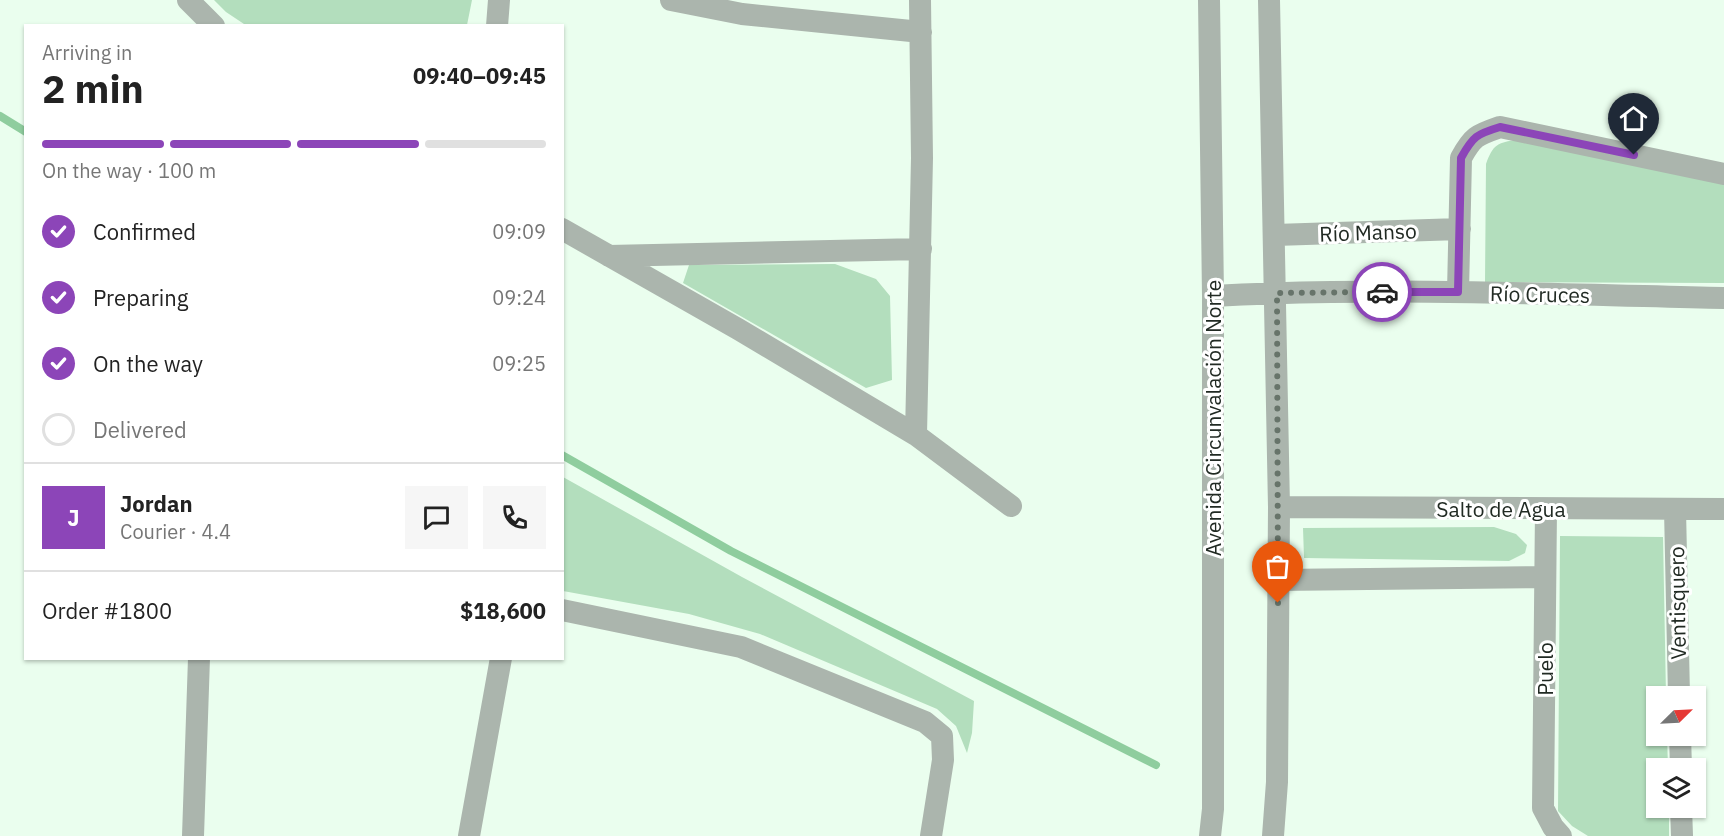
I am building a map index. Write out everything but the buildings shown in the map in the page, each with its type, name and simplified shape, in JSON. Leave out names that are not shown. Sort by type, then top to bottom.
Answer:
[{"type":"street","points":[[188,0],[212,24]]},
{"type":"street","points":[[496,24],[499,0]]},
{"type":"street","points":[[671,0],[742,14],[921,32]]},
{"type":"street","points":[[916,435],[921,249],[920,0]]},
{"type":"street","name":"Avenida Circunvalación Norte","points":[[1209,0],[1213,296],[1213,809],[1210,836]]},
{"type":"street","points":[[1269,0],[1277,293],[1279,507],[1277,782],[1273,836]]},
{"type":"street","points":[[1458,292],[1461,158],[1471,140],[1480,134],[1500,127],[1724,174]]},
{"type":"street","name":"Río Manso","points":[[1275,235],[1460,229]]},
{"type":"street","points":[[564,230],[916,435],[1011,506]]},
{"type":"street","points":[[609,256],[921,249]]},
{"type":"street","name":"Río Cruces","points":[[1213,296],[1277,293],[1458,292],[1724,298]]},
{"type":"street","name":"Salto de Agua","points":[[1279,507],[1724,509]]},
{"type":"street","name":"Puelo","points":[[1546,509],[1544,808],[1557,831]]},
{"type":"street","name":"Ventisquero","points":[[1675,509],[1679,686]]},
{"type":"street","points":[[1278,580],[1545,577]]},
{"type":"street","points":[[564,610],[741,647],[925,722],[942,736],[944,760],[931,836]]},
{"type":"street","points":[[193,836],[199,660]]},
{"type":"street","points":[[469,836],[501,660]]},
{"type":"street","points":[[1682,818],[1682,836]]},
{"type":"green space","points":[[214,0],[472,0],[467,24],[244,24],[226,12]]},
{"type":"green space","points":[[1518,140],[1724,184],[1724,283],[1485,282],[1486,164],[1491,153],[1500,143]]},
{"type":"green space","points":[[835,264],[876,279],[890,296],[892,380],[866,388],[683,283],[689,265]]},
{"type":"green space","points":[[564,478],[742,577],[974,701],[972,733],[967,753],[956,726],[937,709],[760,634],[689,614],[564,591]]},
{"type":"green space","points":[[1494,527],[1516,534],[1527,545],[1525,553],[1509,561],[1304,558],[1303,528]]},
{"type":"green space","points":[[1560,536],[1663,537],[1666,686],[1646,686],[1646,746],[1667,746],[1668,758],[1646,758],[1646,818],[1669,818],[1669,836],[1588,836],[1572,826],[1558,811]]},
{"type":"waterway","points":[[0,116],[24,131]]},
{"type":"waterway","points":[[564,456],[731,551],[1156,765]]},
{"type":"way so far","points":[[1278,603],[1277,293],[1382,292]]},
{"type":"route","points":[[1382,292],[1458,292],[1461,158],[1471,140],[1480,134],[1500,127],[1634,155]]}]
